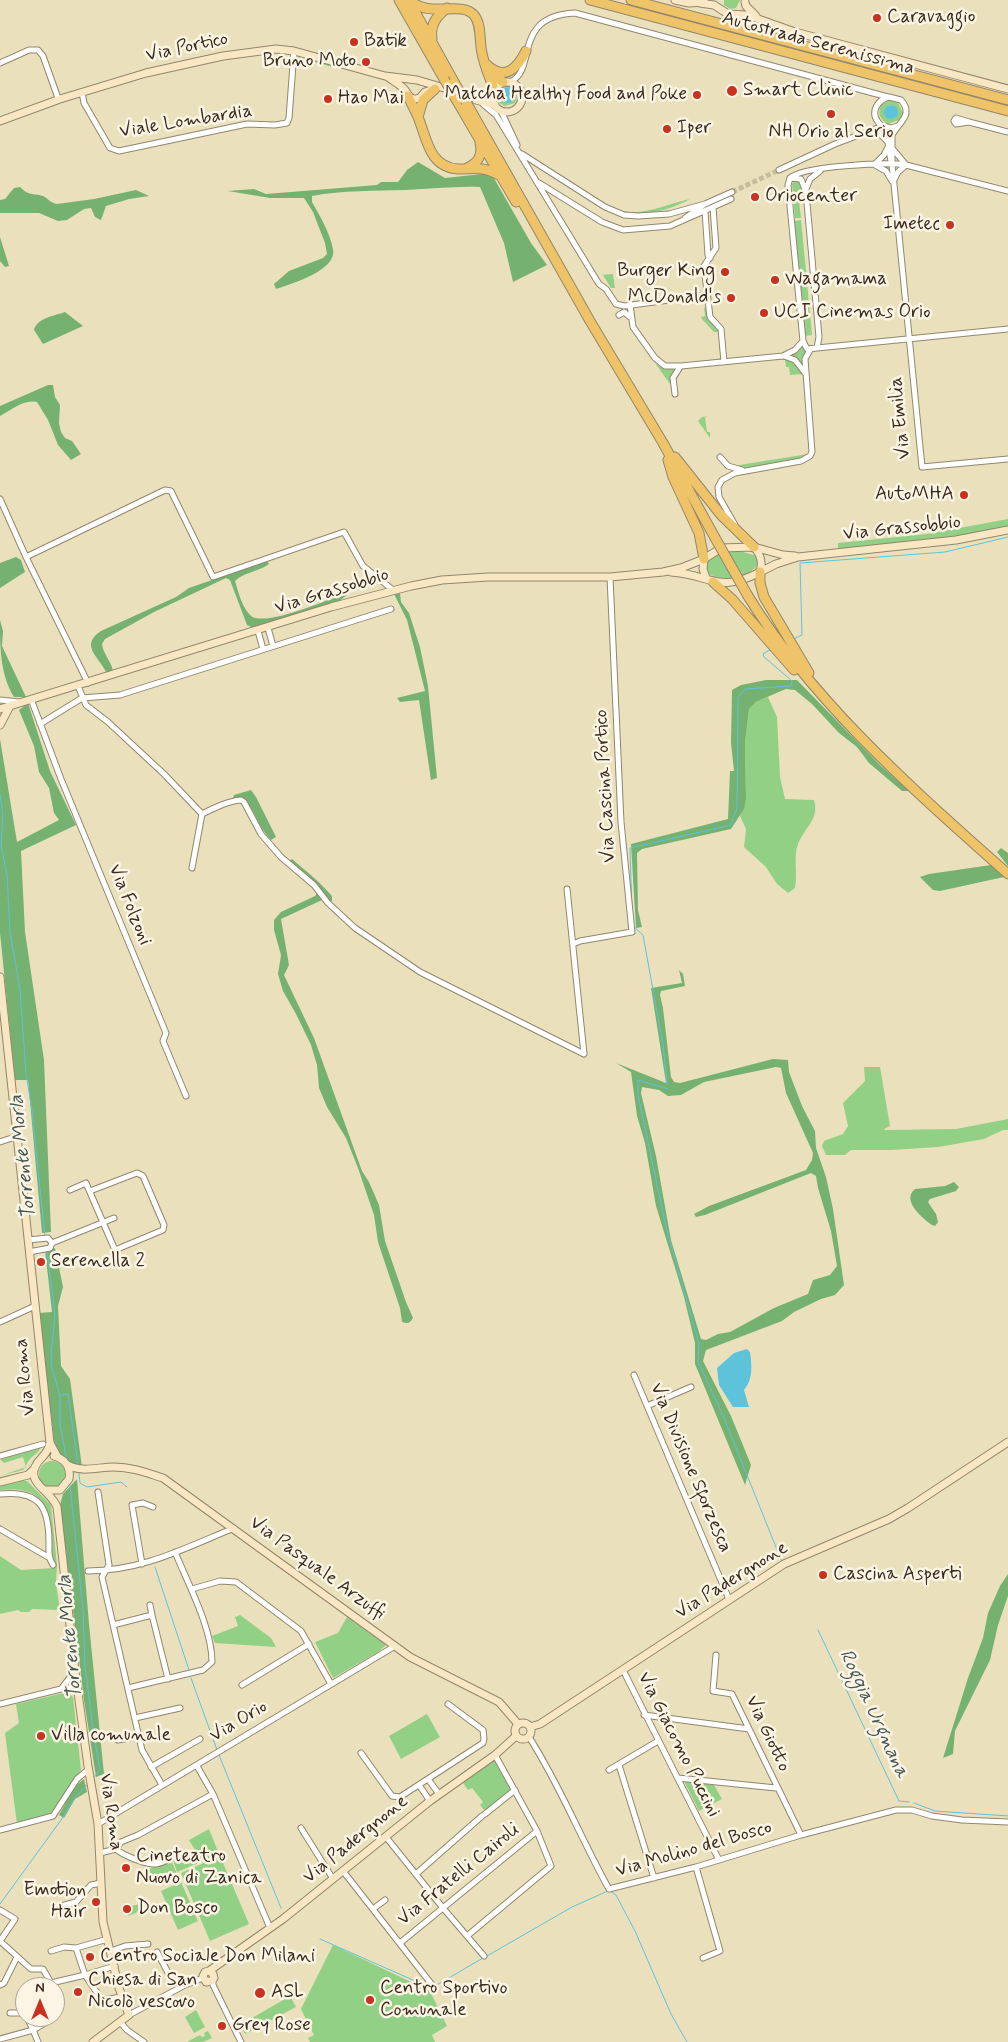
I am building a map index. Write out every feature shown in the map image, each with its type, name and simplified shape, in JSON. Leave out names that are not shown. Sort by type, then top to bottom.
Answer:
[{"type":"highway","points":[[400,0],[444,79],[462,101],[663,443],[748,596],[783,648],[825,699],[877,753],[1008,874]]},
{"type":"highway","points":[[409,0],[424,8],[462,7],[474,15],[480,30],[484,62],[493,92]]},
{"type":"highway","points":[[409,0],[454,82],[479,139],[574,298],[590,321]]},
{"type":"highway","name":"Autostrada Serenissima","points":[[590,0],[1008,111]]},
{"type":"highway","name":"Autostrada Serenissima","points":[[630,0],[1008,100]]},
{"type":"highway","points":[[434,45],[431,30],[433,23],[448,8]]},
{"type":"highway","points":[[484,62],[495,71],[509,72],[518,65],[526,52]]},
{"type":"highway","points":[[488,72],[506,82]]},
{"type":"highway","points":[[418,117],[423,100],[435,90]]},
{"type":"highway","points":[[406,93],[435,159],[447,167],[464,169],[482,168],[501,176]]},
{"type":"highway","points":[[418,117],[417,110],[423,95]]},
{"type":"highway","points":[[464,169],[474,164],[479,158],[481,148],[479,139]]},
{"type":"highway","points":[[663,443],[705,497],[754,547]]},
{"type":"highway","points":[[663,443],[673,477],[700,533],[704,558]]},
{"type":"highway","points":[[760,572],[760,583],[764,597],[825,699]]},
{"type":"highway","points":[[710,580],[732,599],[802,679],[825,699]]},
{"type":"street","points":[[675,0],[686,3],[711,0]]},
{"type":"street","points":[[718,0],[721,9]]},
{"type":"street","points":[[737,14],[742,10],[745,1]]},
{"type":"street","points":[[745,1],[748,9],[762,21]]},
{"type":"street","points":[[700,2],[714,4],[728,14],[747,14],[795,32],[1007,88]]},
{"type":"street","points":[[732,192],[705,204],[668,214],[624,215],[605,207],[530,157],[518,146],[501,111],[495,105],[493,92],[519,75],[534,32],[542,24],[559,15],[580,14],[898,99],[906,108],[904,120],[892,134],[884,155],[874,164]]},
{"type":"street","points":[[0,63],[29,50],[38,50],[43,56],[60,99]]},
{"type":"street","name":"Via Portico","points":[[0,121],[60,99],[166,67],[257,50],[294,51],[385,76],[414,80],[475,97],[483,98],[493,92]]},
{"type":"street","name":"Viale Lombardia","points":[[82,92],[84,103],[110,148],[118,151],[247,124],[275,126],[287,123],[289,118],[294,51]]},
{"type":"street","name":"Via Portico","points":[[385,76],[414,100],[435,90],[495,105]]},
{"type":"street","points":[[406,93],[408,83],[414,80]]},
{"type":"street","points":[[422,82],[423,95]]},
{"type":"street","points":[[501,111],[516,109],[522,100],[521,90],[518,86],[506,82]]},
{"type":"street","points":[[889,97],[879,101],[875,111],[877,120],[883,126],[892,164],[908,338]]},
{"type":"street","name":"Via Portico","points":[[479,101],[488,106],[496,115],[599,284],[606,289],[616,304],[621,306],[630,304]]},
{"type":"street","points":[[969,122],[1008,132]]},
{"type":"street","points":[[780,170],[835,144],[883,126],[891,128],[898,126]]},
{"type":"street","points":[[869,132],[880,134],[906,165]]},
{"type":"street","points":[[518,150],[533,162],[547,168]]},
{"type":"street","points":[[874,164],[886,171],[894,183]]},
{"type":"street","points":[[810,350],[805,347],[803,341],[789,200],[788,183],[790,178],[803,172],[823,169],[892,164],[906,165],[1008,192]]},
{"type":"street","points":[[894,183],[898,172],[906,165]]},
{"type":"street","points":[[806,192],[812,176],[823,169]]},
{"type":"street","points":[[790,178],[801,179],[806,192],[819,337],[817,348]]},
{"type":"street","points":[[537,181],[548,190],[617,229],[629,230],[670,226],[731,199]]},
{"type":"street","points":[[681,221],[705,204]]},
{"type":"street","points":[[712,207],[716,248],[704,266],[710,319],[721,329],[724,362]]},
{"type":"street","points":[[704,211],[708,255],[710,258]]},
{"type":"street","points":[[707,295],[630,304],[634,329],[658,362],[669,366],[681,366],[783,356],[795,350],[803,341]]},
{"type":"street","points":[[619,315],[621,312],[626,312],[632,320]]},
{"type":"street","points":[[738,531],[719,497],[718,487],[724,477],[745,471],[801,461],[810,456],[813,445],[806,356],[810,350],[908,338],[1008,329]]},
{"type":"street","points":[[819,337],[823,342],[834,346]]},
{"type":"street","name":"Via Emilia","points":[[908,338],[922,467],[1008,459]]},
{"type":"street","points":[[783,356],[795,360],[806,374]]},
{"type":"street","points":[[675,394],[673,378],[681,366]]},
{"type":"street","points":[[720,457],[728,466],[745,471]]},
{"type":"street","points":[[26,557],[165,490],[171,491],[213,577],[344,532],[363,566],[393,590]]},
{"type":"street","points":[[0,499],[26,557],[88,683]]},
{"type":"street","name":"Via Grassobbio","points":[[0,708],[32,700],[393,590],[455,579],[610,577],[663,572],[684,573],[733,584],[776,564],[798,557],[956,540],[1008,530]]},
{"type":"street","points":[[754,547],[762,560],[760,572]]},
{"type":"street","name":"Via Grassobbio","points":[[663,572],[690,565],[721,548],[754,547],[798,557]]},
{"type":"street","points":[[704,558],[703,569],[710,580]]},
{"type":"street","name":"Via Cascina Portico","points":[[573,944],[580,940],[632,932],[622,822],[610,577]]},
{"type":"street","points":[[40,724],[82,698],[120,695],[392,609]]},
{"type":"street","points":[[268,628],[273,646]]},
{"type":"street","points":[[258,631],[264,649]]},
{"type":"street","points":[[78,686],[86,705],[108,722],[164,774],[202,814]]},
{"type":"street","name":"Via Grassobbio","points":[[0,700],[20,703]]},
{"type":"street","name":"Via Folzoni","points":[[32,700],[61,779],[166,1033],[163,1041],[186,1096]]},
{"type":"street","points":[[0,725],[10,706]]},
{"type":"street","points":[[202,814],[214,808],[241,800],[244,802],[262,834],[281,857],[314,884],[328,903],[355,928],[420,972],[584,1054],[567,889]]},
{"type":"street","points":[[192,868],[202,814]]},
{"type":"street","name":"Via Roma","points":[[0,977],[2,1021],[18,1136],[46,1443],[44,1458],[28,1475],[20,1478]]},
{"type":"street","points":[[0,1142],[18,1136]]},
{"type":"street","points":[[70,1190],[86,1183],[115,1250],[163,1230],[164,1225],[143,1176],[136,1172],[90,1192]]},
{"type":"street","points":[[29,1252],[114,1218]]},
{"type":"street","points":[[28,1240],[48,1243]]},
{"type":"street","points":[[0,1322],[35,1308]]},
{"type":"street","name":"Via Divisione Sforzesca","points":[[634,1375],[728,1597],[728,1601]]},
{"type":"street","points":[[647,1406],[691,1388]]},
{"type":"street","name":"Via Padergnone","points":[[530,1726],[540,1724],[784,1564],[908,1508],[1008,1442]]},
{"type":"street","points":[[0,1456],[46,1443]]},
{"type":"street","name":"Via Roma","points":[[46,1443],[68,1465]]},
{"type":"street","points":[[44,1458],[57,1456]]},
{"type":"street","points":[[68,1465],[69,1479]]},
{"type":"street","name":"Via Pasquale Arzuffi","points":[[68,1465],[86,1469],[115,1467],[137,1469],[163,1478],[410,1657],[499,1702],[518,1724]]},
{"type":"street","points":[[0,1482],[20,1478],[36,1481],[35,1467]]},
{"type":"street","name":"Via Pasquale Arzuffi","points":[[69,1479],[76,1472],[86,1469]]},
{"type":"street","name":"Via Roma","points":[[69,1479],[60,1490],[57,1507],[75,1671],[98,1824],[103,1918],[122,1997],[129,2015]]},
{"type":"street","name":"Via Roma","points":[[36,1481],[53,1498],[57,1507]]},
{"type":"street","points":[[46,1490],[60,1490]]},
{"type":"street","points":[[98,1492],[109,1565],[102,1577],[142,1750],[162,1785]]},
{"type":"street","points":[[0,1494],[21,1493],[30,1496],[40,1504],[48,1515],[48,1557]]},
{"type":"street","points":[[142,1564],[132,1505],[143,1503],[153,1507]]},
{"type":"street","points":[[88,1571],[105,1571],[142,1564],[234,1528]]},
{"type":"street","points":[[0,1529],[48,1557],[53,1565]]},
{"type":"street","points":[[128,1688],[203,1670],[212,1662],[212,1644],[192,1589],[175,1552]]},
{"type":"street","points":[[192,1589],[220,1581],[236,1582],[301,1631],[331,1684]]},
{"type":"street","points":[[150,1605],[168,1679]]},
{"type":"street","points":[[113,1625],[152,1615]]},
{"type":"street","points":[[242,1685],[309,1644]]},
{"type":"street","name":"Via Orio","points":[[98,1824],[395,1646]]},
{"type":"street","name":"Via Giotto","points":[[716,1655],[713,1691],[732,1694],[800,1836]]},
{"type":"street","name":"Via Giacomo Puccini","points":[[623,1670],[719,1860]]},
{"type":"street","points":[[61,1689],[75,1671]]},
{"type":"street","points":[[0,1704],[77,1687]]},
{"type":"street","points":[[361,1753],[392,1796],[400,1797],[480,1746],[484,1739],[482,1730],[448,1704]]},
{"type":"street","points":[[135,1718],[180,1708]]},
{"type":"street","points":[[644,1714],[748,1729]]},
{"type":"street","points":[[524,1723],[530,1726],[531,1734],[529,1737],[522,1739],[516,1736],[514,1732],[518,1724],[524,1723]]},
{"type":"street","points":[[118,1740],[139,1736]]},
{"type":"street","name":"Via Padergnone","points":[[209,1977],[439,1794],[495,1755],[516,1736]]},
{"type":"street","name":"Via Molino del Bosco","points":[[529,1737],[609,1889],[696,1867],[896,1810],[912,1810],[932,1816],[962,1820],[1008,1822]]},
{"type":"street","points":[[151,1766],[200,1739]]},
{"type":"street","points":[[609,1770],[658,1741]]},
{"type":"street","points":[[467,1936],[551,1866],[538,1830],[495,1755]]},
{"type":"street","points":[[619,1765],[654,1878]]},
{"type":"street","points":[[197,1766],[213,1794],[270,1928]]},
{"type":"street","points":[[0,1830],[53,1816],[77,1779],[89,1772]]},
{"type":"street","points":[[678,1778],[776,1788]]},
{"type":"street","points":[[428,1780],[439,1794]]},
{"type":"street","points":[[419,1785],[430,1801]]},
{"type":"street","points":[[416,1874],[515,1790]]},
{"type":"street","points":[[100,1853],[116,1849],[121,1842],[138,1835],[213,1794]]},
{"type":"street","points":[[301,1828],[333,1879]]},
{"type":"street","name":"Via Fratelli Cairoli","points":[[400,1943],[538,1830]]},
{"type":"street","points":[[386,1837],[484,1956]]},
{"type":"street","points":[[116,1849],[121,1854],[156,1864],[178,1855]]},
{"type":"street","points":[[696,1867],[720,1951],[703,1958]]},
{"type":"street","points":[[343,1871],[433,1986]]},
{"type":"street","points":[[61,1906],[76,1902],[91,1886],[101,1883]]},
{"type":"street","points":[[373,1909],[385,1900]]},
{"type":"street","points":[[0,1910],[15,1919],[0,1941],[31,1969],[43,1969],[48,1977]]},
{"type":"street","points":[[51,1951],[64,1947],[76,1948],[108,1939]]},
{"type":"street","points":[[111,1951],[125,1946],[148,1944]]},
{"type":"street","points":[[76,1948],[85,1975],[102,2000],[122,1997]]},
{"type":"street","points":[[157,1952],[172,1980]]},
{"type":"street","points":[[0,1985],[4,1983],[17,1958]]},
{"type":"street","points":[[65,1980],[115,1966]]},
{"type":"street","points":[[97,2039],[129,2015],[209,1977],[241,2042]]},
{"type":"street","points":[[10,2013],[15,2013]]},
{"type":"street","points":[[120,2022],[127,2030],[144,2042]]},
{"type":"street","points":[[32,2027],[38,2042]]},
{"type":"street","points":[[0,2039],[38,2027]]},
{"type":"green space","points":[[724,0],[740,0],[736,8],[730,9],[724,5]]},
{"type":"green space","points":[[301,56],[328,63],[332,67],[307,60],[304,64],[296,63],[297,58]]},
{"type":"green space","points":[[507,84],[514,86],[518,96],[515,103],[505,106],[500,103],[496,97],[498,89]],"holes":[[[508,87],[515,93],[502,102],[499,98],[503,88]]]},
{"type":"green space","points":[[891,100],[898,103],[903,113],[899,120],[888,124],[885,122],[879,113],[881,105]],"holes":[[[893,105],[896,117],[889,119],[885,108]]]},
{"type":"green space","points":[[418,162],[445,178],[491,173],[531,243],[547,265],[513,282],[504,243],[480,187],[335,193],[312,196],[312,202],[330,237],[333,257],[321,270],[292,284],[276,289],[274,284],[289,271],[323,258],[327,254],[325,243],[313,212],[304,198],[270,198],[228,191],[254,189],[266,194],[377,185],[381,182],[398,182],[407,170]]},
{"type":"green space","points":[[795,180],[800,182],[802,191],[798,192],[801,218],[795,218],[792,184]]},
{"type":"green space","points":[[20,187],[28,193],[43,196],[57,204],[94,199],[136,190],[149,196],[129,199],[106,206],[101,220],[95,217],[91,208],[84,209],[67,220],[58,221],[39,213],[0,213],[0,200],[5,199],[14,188]]},
{"type":"green space","points":[[690,199],[674,207],[655,212],[636,214],[619,210],[628,212],[646,211]]},
{"type":"green space","points":[[801,220],[807,281],[800,282],[794,221]]},
{"type":"green space","points":[[0,237],[9,266],[5,267],[0,261]]},
{"type":"green space","points":[[613,274],[615,288],[611,288],[603,275],[599,275]]},
{"type":"green space","points":[[807,283],[812,335],[805,336],[800,284]]},
{"type":"green space","points":[[706,307],[709,321],[719,329],[722,358],[721,360],[717,359],[721,358],[718,332],[714,332],[701,318],[705,316],[704,308]]},
{"type":"green space","points":[[65,312],[83,326],[43,344],[34,330],[36,326],[46,318]]},
{"type":"green space","points":[[801,346],[806,351],[804,367],[789,356]]},
{"type":"green space","points":[[778,359],[787,359],[793,362],[798,366],[802,374],[790,375],[789,367],[786,367],[785,360]]},
{"type":"green space","points":[[655,363],[662,368],[676,369],[670,384]]},
{"type":"green space","points":[[48,385],[53,385],[55,397],[60,405],[59,423],[61,432],[65,438],[72,441],[81,454],[71,460],[58,445],[48,420],[37,402],[27,402],[0,416],[0,406]]},
{"type":"green space","points":[[708,416],[705,417],[707,432],[710,432],[710,438],[698,421],[702,417]]},
{"type":"green space","points":[[808,454],[800,458],[745,468],[733,466]]},
{"type":"green space","points":[[1008,519],[1008,528],[970,537],[838,550],[838,543],[927,534]]},
{"type":"green space","points":[[736,550],[757,556],[758,565],[753,570],[734,578],[719,578],[707,573],[706,561],[714,554]]},
{"type":"green space","points":[[16,557],[21,560],[25,572],[0,588],[0,563]]},
{"type":"green space","points":[[267,561],[269,564],[265,567],[235,581],[243,604],[251,616],[269,618],[283,615],[344,593],[347,595],[338,602],[253,628],[247,625],[230,580],[226,578],[154,612],[105,639],[102,644],[113,672],[107,674],[93,652],[91,642],[94,636],[101,631],[176,597],[189,588]]},
{"type":"green space","points":[[393,592],[400,593],[401,602],[409,613],[420,647],[428,686],[437,778],[431,780],[419,700],[400,702],[397,698],[425,691],[407,620]]},
{"type":"green space","points":[[0,620],[3,631],[2,646],[26,697],[14,697],[9,688],[3,670]]},
{"type":"green space","points":[[766,680],[797,680],[880,765],[909,791],[902,791],[869,763],[857,747],[839,733],[812,704],[795,690],[786,689],[756,702],[749,709],[745,743],[746,799],[744,809],[731,829],[642,849],[637,853],[638,910],[642,927],[636,928],[631,844],[728,819],[730,771],[734,771],[731,743],[732,690],[741,685]]},
{"type":"green space","points":[[768,697],[777,717],[780,777],[785,799],[814,800],[815,807],[813,818],[798,844],[795,888],[788,893],[777,884],[766,867],[744,847],[746,829],[740,816],[746,799],[745,743],[749,709],[756,702]]},
{"type":"green space","points":[[28,703],[50,771],[76,825],[21,851],[25,932],[44,1060],[51,1232],[42,1233],[28,1080],[15,1080],[0,933],[0,739],[17,842],[59,820],[54,813],[49,788],[39,772],[34,746],[19,710]]},
{"type":"green space","points":[[251,790],[276,837],[271,840],[244,799],[233,799],[234,795]]},
{"type":"green space","points":[[1001,848],[1008,853],[1008,866],[997,852]]},
{"type":"green space","points":[[292,859],[332,896],[332,901],[322,900],[281,919],[289,965],[284,975],[314,1038],[362,1171],[379,1205],[385,1241],[413,1318],[409,1323],[402,1322],[400,1308],[378,1242],[374,1215],[358,1168],[346,1138],[327,1107],[319,1088],[317,1065],[311,1045],[283,991],[278,974],[281,955],[274,930],[274,920],[281,912],[315,896],[320,889],[289,861]]},
{"type":"green space","points":[[991,865],[1004,877],[940,891],[933,890],[920,877],[929,874]]},
{"type":"green space","points":[[679,970],[683,974],[685,986],[661,991],[660,995],[671,1077],[674,1082],[680,1083],[773,1059],[788,1060],[789,1072],[802,1106],[815,1131],[816,1148],[826,1177],[833,1209],[844,1285],[835,1295],[821,1299],[794,1312],[782,1321],[706,1350],[703,1361],[731,1416],[751,1465],[745,1485],[695,1364],[695,1343],[684,1297],[656,1206],[645,1143],[637,1116],[631,1072],[616,1063],[666,1083],[651,988],[682,983]],"holes":[[[776,1067],[781,1068],[786,1093],[813,1153],[812,1160],[806,1170],[709,1206],[694,1214],[696,1217],[705,1215],[811,1173],[816,1176],[831,1231],[837,1266],[830,1275],[813,1280],[808,1294],[774,1308],[730,1332],[718,1334],[706,1340],[701,1339],[671,1240],[656,1156],[641,1093],[642,1087],[659,1090],[668,1096],[681,1095],[704,1082]]]},
{"type":"green space","points":[[864,1067],[880,1067],[890,1126],[884,1129],[886,1130],[956,1129],[1008,1119],[1008,1130],[1003,1130],[984,1139],[938,1147],[851,1150],[845,1155],[826,1155],[822,1146],[824,1141],[843,1134],[848,1126],[843,1103],[865,1081]]},
{"type":"green space","points":[[954,1182],[959,1187],[956,1191],[930,1199],[928,1202],[936,1214],[938,1222],[935,1226],[932,1225],[914,1208],[910,1198],[911,1193],[915,1189],[945,1186]]},
{"type":"green space","points":[[55,1248],[63,1287],[58,1306],[61,1366],[70,1379],[82,1467],[74,1468],[61,1457],[55,1448],[39,1313],[52,1312],[45,1250]]},
{"type":"green space","points":[[41,1446],[26,1466],[23,1457],[4,1463],[0,1459]]},
{"type":"green space","points":[[52,1461],[61,1465],[65,1474],[61,1483],[52,1487],[43,1483],[39,1474],[43,1465]]},
{"type":"green space","points":[[25,1467],[23,1470],[0,1476]]},
{"type":"green space","points":[[77,1479],[104,1774],[96,1777],[84,1700],[60,1505],[63,1494]]},
{"type":"green space","points":[[19,1480],[27,1481],[51,1505],[57,1565],[56,1584],[60,1610],[32,1609],[29,1612],[18,1610],[0,1614],[0,1556],[21,1570],[54,1568],[50,1526],[44,1505],[38,1497],[30,1492],[0,1490],[0,1484]]},
{"type":"green space","points":[[1008,1574],[1008,1596],[998,1625],[990,1660],[955,1731],[953,1754],[943,1758],[968,1678],[983,1638],[988,1613],[1000,1586]]},
{"type":"green space","points":[[240,1615],[271,1638],[276,1647],[215,1643],[212,1636],[238,1626],[235,1617]]},
{"type":"green space","points":[[347,1617],[386,1645],[378,1652],[333,1678],[315,1642],[338,1633]]},
{"type":"green space","points":[[68,1692],[73,1697],[81,1770],[52,1814],[17,1824],[5,1733],[19,1723],[16,1704]]},
{"type":"green space","points":[[427,1714],[440,1737],[401,1759],[389,1736]]},
{"type":"green space","points":[[494,1758],[512,1790],[485,1811],[480,1805],[483,1802],[472,1788],[468,1790],[461,1780]]},
{"type":"green space","points":[[84,1779],[87,1792],[75,1799],[64,1818],[59,1815],[72,1791]]},
{"type":"green space","points":[[686,1781],[714,1785],[722,1799],[699,1811],[685,1783]]},
{"type":"green space","points":[[209,1829],[219,1854],[177,1872],[173,1860],[195,1850],[189,1840]]},
{"type":"green space","points":[[220,1856],[249,1924],[210,1941],[181,1873]]},
{"type":"green space","points":[[171,1860],[177,1874],[154,1883],[149,1869]]},
{"type":"green space","points":[[181,1882],[198,1921],[178,1930],[161,1891]]},
{"type":"green space","points":[[141,1904],[143,1910],[128,1916],[126,1907]]},
{"type":"green space","name":"Centro Sportivo Comunale","points":[[333,1945],[430,1991],[447,2026],[432,2035],[435,2042],[310,2042],[308,2038],[314,2035],[301,2009]]},
{"type":"green space","points":[[290,1996],[296,2007],[245,2034],[240,2025]]},
{"type":"green space","points":[[196,2010],[205,2027],[194,2033],[185,2017]]},
{"type":"green space","points":[[208,2031],[212,2038],[203,2042],[187,2042],[200,2035],[202,2037],[205,2036],[204,2033]]},
{"type":"water","points":[[504,87],[510,87],[515,92],[513,101],[504,103],[499,98],[499,92]]},
{"type":"water","points":[[891,105],[896,107],[898,112],[896,117],[891,119],[886,117],[884,112],[886,107]]},
{"type":"water","points":[[747,1349],[750,1352],[751,1372],[749,1382],[744,1390],[749,1407],[733,1407],[719,1385],[717,1368],[734,1353]]},
{"type":"waterway","points":[[794,639],[802,635],[800,563],[945,552],[1008,537]]},
{"type":"waterway","points":[[632,912],[630,848],[731,825],[737,808],[738,697],[745,689],[791,686],[792,681],[763,656],[764,653],[770,650]]},
{"type":"waterway","name":"Torrente Morla","points":[[0,794],[3,815],[1,845],[7,875],[10,932],[20,990],[26,1073],[32,1111],[45,1237]]},
{"type":"waterway","points":[[633,926],[643,935],[663,1045],[667,1084]]},
{"type":"waterway","points":[[668,1089],[638,1080],[638,1095],[666,1227],[699,1344],[698,1361],[724,1418],[782,1562]]},
{"type":"waterway","name":"Torrente Morla","points":[[47,1251],[55,1314],[51,1355],[52,1368],[60,1396],[60,1424],[66,1457]]},
{"type":"waterway","points":[[61,1395],[68,1394],[78,1466]]},
{"type":"waterway","points":[[79,1474],[80,1483],[87,1487],[121,1482],[127,1487]]},
{"type":"waterway","name":"Torrente Morla","points":[[70,1485],[83,1610],[85,1666],[100,1770],[94,1777]]},
{"type":"waterway","points":[[155,1567],[189,1670]]},
{"type":"waterway","name":"Roggia Urgnana","points":[[818,1630],[899,1801],[909,1802]]},
{"type":"waterway","points":[[191,1678],[217,1750]]},
{"type":"waterway","points":[[219,1755],[281,1908]]},
{"type":"waterway","name":"Torrente Morla","points":[[0,1904],[75,1798],[88,1784]]},
{"type":"waterway","points":[[914,1803],[935,1811],[1008,1816]]},
{"type":"waterway","points":[[487,1956],[572,1907],[608,1891]]},
{"type":"waterway","points":[[610,1891],[616,1895],[635,1931],[671,2014],[687,2042]]},
{"type":"waterway","points":[[320,1939],[431,1988]]},
{"type":"waterway","points":[[435,1986],[483,1958]]},
{"type":"tunnel","points":[[732,192],[779,170]]},
{"type":"place","name":"Caravaggio","points":[[877,18]]},
{"type":"place","name":"Batik","points":[[354,42]]},
{"type":"place","name":"Bruno Moto","points":[[366,62]]},
{"type":"place","name":"Smart Clinic","points":[[732,91]]},
{"type":"place","name":"Matcha Healthy Food and Poke","points":[[697,95]]},
{"type":"place","name":"Hao Mai","points":[[328,99]]},
{"type":"place","name":"NH Orio al Serio","points":[[831,114]]},
{"type":"place","name":"Iper","points":[[667,129]]},
{"type":"place","name":"Oriocenter","points":[[755,197]]},
{"type":"place","name":"Imetec","points":[[950,225]]},
{"type":"place","name":"Burger King","points":[[725,272]]},
{"type":"place","name":"Wagamama","points":[[775,280]]},
{"type":"place","name":"McDonald's","points":[[731,298]]},
{"type":"place","name":"UCI Cinemas Orio","points":[[764,313]]},
{"type":"place","name":"AutoMHA","points":[[964,495]]},
{"type":"place","name":"Serenella 2","points":[[41,1262]]},
{"type":"place","name":"Cascina Asperti","points":[[823,1575]]},
{"type":"place","name":"Villa comunale","points":[[41,1736]]},
{"type":"place","name":"Cineteatro Nuovo di Zanica","points":[[126,1868]]},
{"type":"place","name":"Emotion Hair","points":[[96,1902]]},
{"type":"place","name":"Don Bosco","points":[[127,1909]]},
{"type":"place","name":"Centro Sociale Don Milani","points":[[90,1957]]},
{"type":"place","name":"Chiesa di San Nicolò vescovo","points":[[78,1992]]},
{"type":"place","name":"ASL","points":[[260,1993]]},
{"type":"place","name":"Centro Sportivo Comunale","points":[[370,2000]]},
{"type":"place","name":"Grey Rose","points":[[222,2026]]}]
